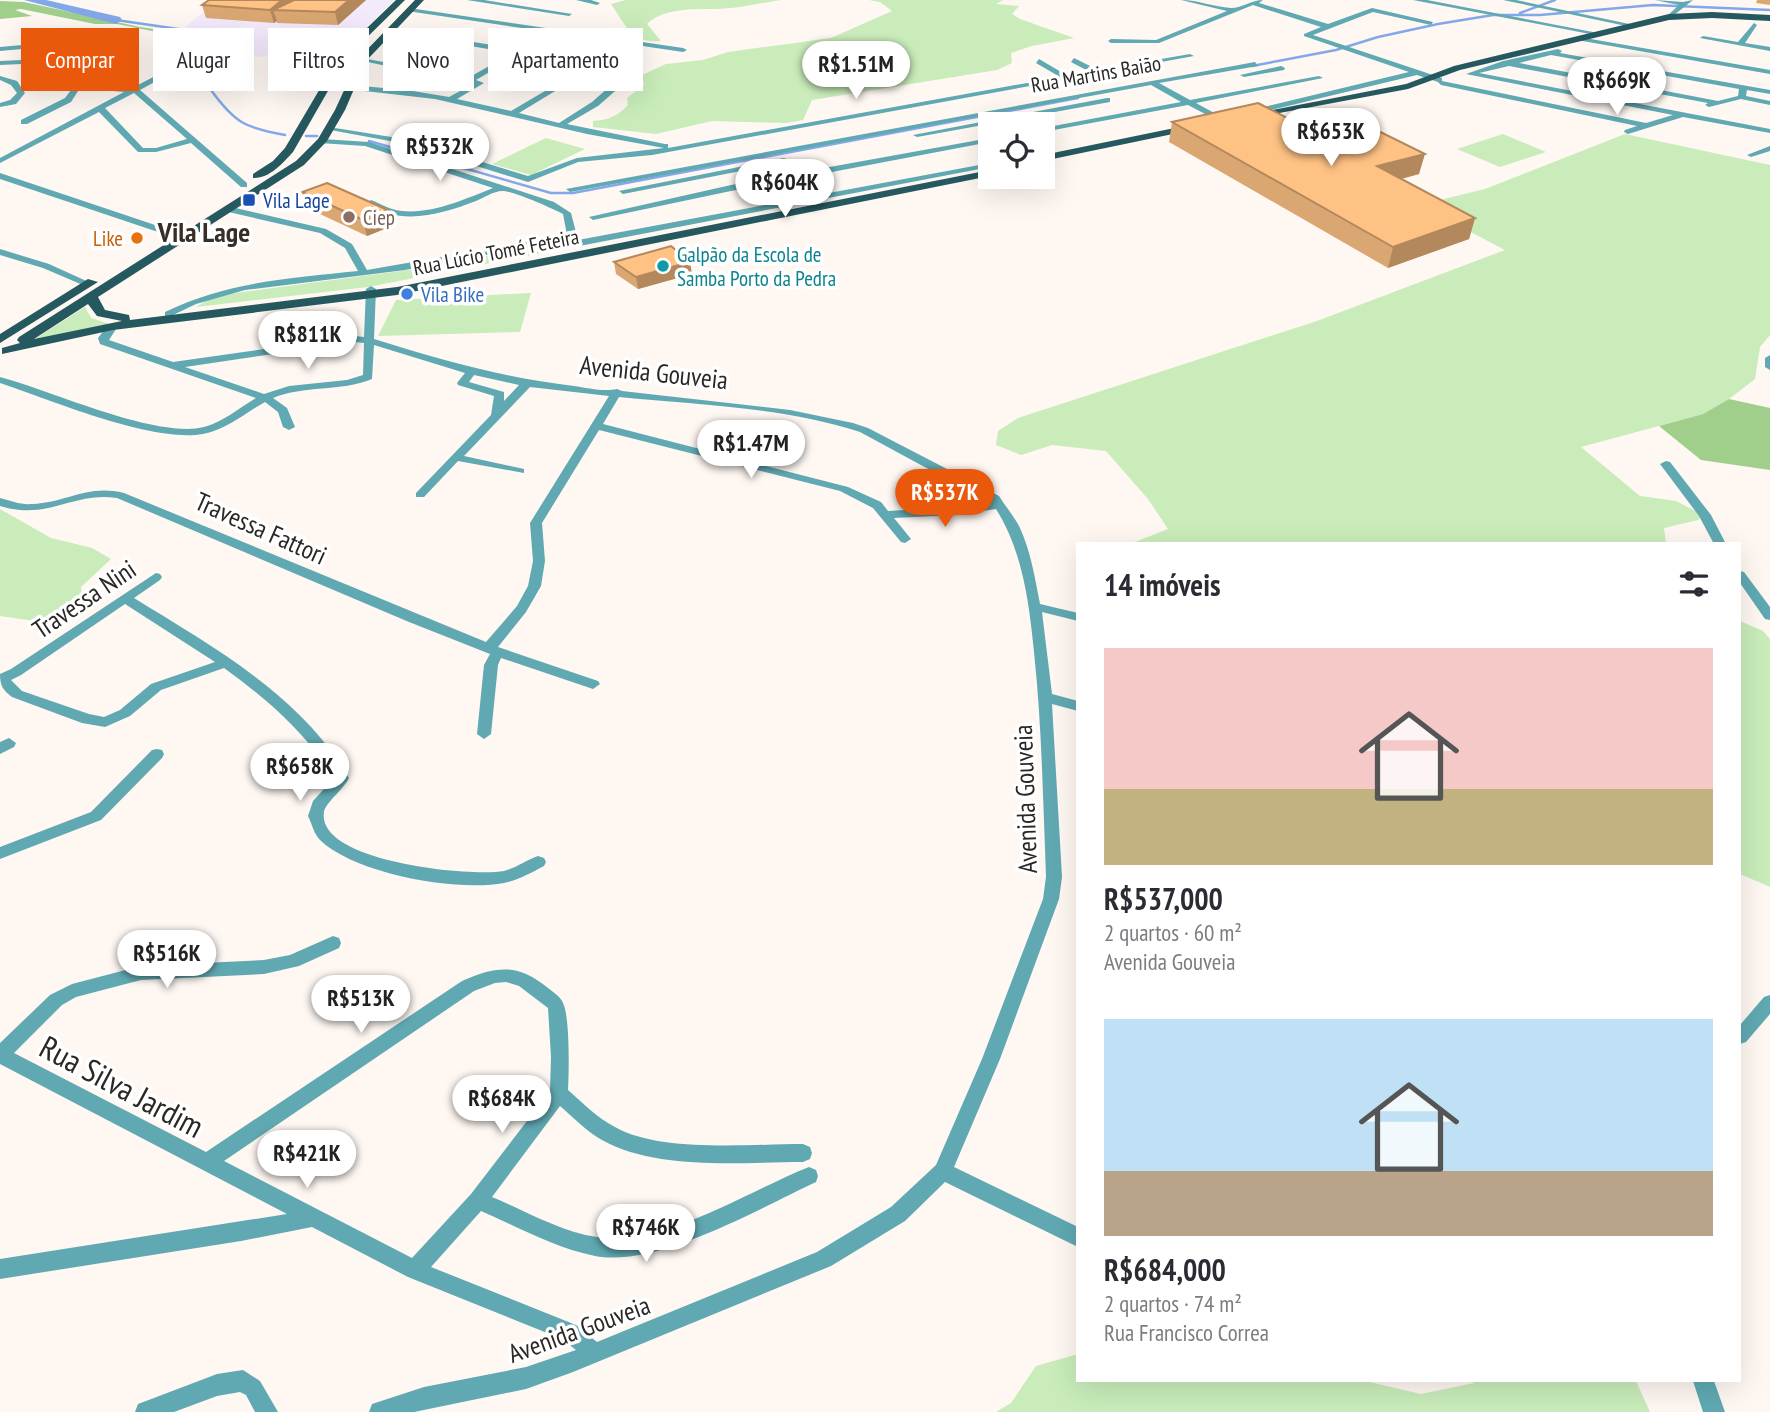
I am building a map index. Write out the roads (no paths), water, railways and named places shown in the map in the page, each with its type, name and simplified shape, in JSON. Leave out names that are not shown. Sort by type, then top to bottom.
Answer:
[{"type":"main road","points":[[2,344],[16,329],[90,290],[284,156],[344,55],[401,0]]},
{"type":"main road","points":[[393,28],[420,0]]},
{"type":"main road","points":[[1690,15],[1770,28]]},
{"type":"main road","points":[[1230,120],[1433,80],[1669,16],[1770,18]]},
{"type":"main road","points":[[371,30],[383,31]]},
{"type":"main road","points":[[369,53],[383,38]]},
{"type":"main road","points":[[1055,156],[1433,80]]},
{"type":"main road","points":[[314,106],[335,102],[347,91]]},
{"type":"main road","points":[[2,344],[300,163],[322,141],[329,129],[335,102]]},
{"type":"main road","points":[[1055,156],[1204,129]]},
{"type":"main road","name":"Rua Lúcio Tomé Feteira","points":[[2,344],[113,326],[371,292],[747,204],[978,171]]},
{"type":"main road","name":"Rua Lúcio Tomé Feteira","points":[[90,290],[98,311],[105,316],[135,318],[371,292]]},
{"type":"street","points":[[470,0],[569,15]]},
{"type":"street","points":[[579,0],[597,3]]},
{"type":"street","points":[[1184,0],[1232,10]]},
{"type":"street","points":[[1111,41],[1157,42],[1261,0]]},
{"type":"street","points":[[1416,0],[1600,34]]},
{"type":"street","points":[[1506,0],[1631,25]]},
{"type":"street","points":[[1549,0],[1644,22]]},
{"type":"street","points":[[1658,0],[1681,5],[1690,0]]},
{"type":"street","points":[[1252,3],[1326,26]]},
{"type":"street","points":[[1669,16],[1679,11],[1681,5]]},
{"type":"street","points":[[409,10],[683,50]]},
{"type":"street","points":[[1431,23],[1372,10],[1306,35],[1420,72],[1433,80],[1647,126]]},
{"type":"street","points":[[1741,42],[1754,25]]},
{"type":"street","points":[[1703,38],[1741,42],[1770,49]]},
{"type":"street","points":[[1578,39],[1770,72]]},
{"type":"street","points":[[1433,80],[1470,74],[1592,42]]},
{"type":"street","points":[[0,49],[21,47]]},
{"type":"street","points":[[1551,53],[1743,92],[1770,103]]},
{"type":"street","name":"Rua Martins Baião","points":[[368,134],[407,142],[526,178],[534,178],[578,160],[652,153],[1190,56]]},
{"type":"street","points":[[1074,60],[1095,72]]},
{"type":"street","points":[[0,63],[21,61]]},
{"type":"street","points":[[1039,61],[1066,78]]},
{"type":"street","points":[[1115,62],[1124,67]]},
{"type":"street","points":[[1506,63],[1715,102]]},
{"type":"street","points":[[0,76],[21,64]]},
{"type":"street","name":"Rua Martins Baião","points":[[570,189],[668,171],[713,168],[944,120],[1159,85],[1255,64]]},
{"type":"street","points":[[623,191],[713,168],[1159,85],[1281,68]]},
{"type":"street","points":[[1743,92],[1753,69]]},
{"type":"street","points":[[1159,85],[1188,102],[1230,120],[1420,72]]},
{"type":"street","points":[[1470,74],[1770,131]]},
{"type":"street","points":[[0,76],[14,83],[21,93],[13,102],[0,105]]},
{"type":"street","points":[[1055,128],[1319,78]]},
{"type":"street","points":[[24,122],[68,100],[74,91]]},
{"type":"street","points":[[0,161],[132,91]]},
{"type":"street","points":[[135,91],[244,185]]},
{"type":"street","name":"Rua Martins Baião","points":[[369,91],[513,113],[672,148]]},
{"type":"street","points":[[448,101],[466,91]]},
{"type":"street","points":[[513,113],[549,91]]},
{"type":"street","points":[[561,125],[595,104],[610,91]]},
{"type":"street","points":[[1628,132],[1743,92],[1770,92]]},
{"type":"street","points":[[922,104],[944,120]]},
{"type":"street","points":[[100,108],[141,150],[156,150],[192,140]]},
{"type":"street","points":[[329,129],[368,134]]},
{"type":"street","points":[[359,142],[368,134]]},
{"type":"street","points":[[168,314],[197,299],[226,291],[576,246],[570,222],[563,209],[359,142],[322,141]]},
{"type":"street","points":[[593,218],[747,204],[978,143]]},
{"type":"street","points":[[972,144],[978,148]]},
{"type":"street","points":[[1751,155],[1770,148]]},
{"type":"street","points":[[652,153],[668,171]]},
{"type":"street","points":[[713,168],[747,204]]},
{"type":"street","points":[[0,176],[170,233]]},
{"type":"street","points":[[361,200],[393,212],[408,214],[454,204],[501,188]]},
{"type":"street","points":[[227,209],[323,232],[349,246],[364,273]]},
{"type":"street","points":[[0,252],[46,266],[90,290]]},
{"type":"street","points":[[0,380],[160,430],[181,432],[212,428],[279,392],[368,377],[371,292]]},
{"type":"street","points":[[113,326],[103,338],[104,342],[266,398],[283,410],[289,427]]},
{"type":"street","points":[[175,365],[355,339],[368,340]]},
{"type":"street","name":"Avenida Gouveia","points":[[368,340],[472,371],[527,383],[809,415],[842,422],[951,475],[1000,505],[1010,519],[1022,548],[1033,606],[1045,697],[1054,877],[1051,900],[992,1059],[943,1171],[898,1214],[824,1259],[573,1362],[526,1377],[477,1386],[383,1411]]},
{"type":"street","points":[[1770,358],[1770,367]]},
{"type":"street","points":[[472,371],[462,383],[500,394],[497,417]]},
{"type":"street","points":[[420,495],[527,383]]},
{"type":"street","points":[[484,734],[492,651],[526,604],[535,586],[539,559],[534,541],[536,523],[617,392]]},
{"type":"street","points":[[597,426],[824,483],[864,498],[885,515],[905,540]]},
{"type":"street","points":[[458,458],[520,471]]},
{"type":"street","points":[[1666,464],[1705,515],[1719,542]]},
{"type":"street","name":"Travessa Fattori","points":[[2,505],[34,510],[100,492],[120,495],[492,651],[593,684]]},
{"type":"street","points":[[885,515],[955,512],[1000,505]]},
{"type":"street","points":[[1741,576],[1770,615]]},
{"type":"street","name":"Travessa Nini","points":[[1,678],[156,578]]},
{"type":"street","points":[[125,598],[225,663],[307,731],[342,778],[340,784],[321,800],[316,816],[319,828],[329,841],[347,853],[371,863],[408,872],[479,878],[503,877],[538,862]]},
{"type":"street","points":[[1033,606],[1076,617]]},
{"type":"street","points":[[1,678],[17,694],[87,719],[105,722],[125,713],[156,687],[225,663]]},
{"type":"street","points":[[1045,697],[1076,705]]},
{"type":"street","points":[[0,853],[96,816],[157,754]]},
{"type":"street","points":[[0,1055],[56,1000],[72,991],[141,973],[264,967],[293,961],[333,943]]},
{"type":"street","points":[[205,1163],[468,986],[489,975],[509,975],[531,982],[556,1005],[560,1056],[559,1093],[478,1200],[415,1270]]},
{"type":"street","points":[[1741,1036],[1770,1002]]},
{"type":"street","name":"Rua Silva Jardim","points":[[0,1055],[415,1270],[569,1332],[594,1352]]},
{"type":"street","points":[[559,1093],[611,1136],[636,1144],[675,1151],[803,1153]]},
{"type":"street","points":[[943,1171],[1076,1236]]},
{"type":"street","points":[[478,1200],[578,1241],[615,1249],[634,1247],[691,1228],[809,1176]]},
{"type":"street","points":[[0,1269],[228,1234],[316,1217]]},
{"type":"street","points":[[146,1412],[217,1385],[243,1381],[253,1388],[267,1412]]},
{"type":"street","points":[[1704,1382],[1714,1412]]},
{"type":"waterway","points":[[30,0],[116,20]]},
{"type":"waterway","points":[[1520,13],[1555,0]]},
{"type":"waterway","points":[[1252,66],[1336,50],[1378,37],[1438,24],[1493,15],[1540,15],[1653,5],[1770,10]]},
{"type":"waterway","points":[[116,20],[233,37],[227,63],[211,90],[227,110],[242,122],[260,130],[285,135]]},
{"type":"waterway","points":[[369,141],[551,193],[573,193],[1078,98]]},
{"type":"waterway","points":[[306,136],[317,136]]},
{"type":"place","name":"Vila Lage","points":[[249,200]]},
{"type":"place","name":"Ciep","points":[[349,217]]},
{"type":"place","name":"Like","points":[[137,238]]},
{"type":"place","name":"Galpão da Escola de Samba Porto da Pedra","points":[[663,266]]},
{"type":"place","name":"Vila Bike","points":[[407,294]]},
{"type":"district","name":"Vila Lage","points":[[204,231]]}]
